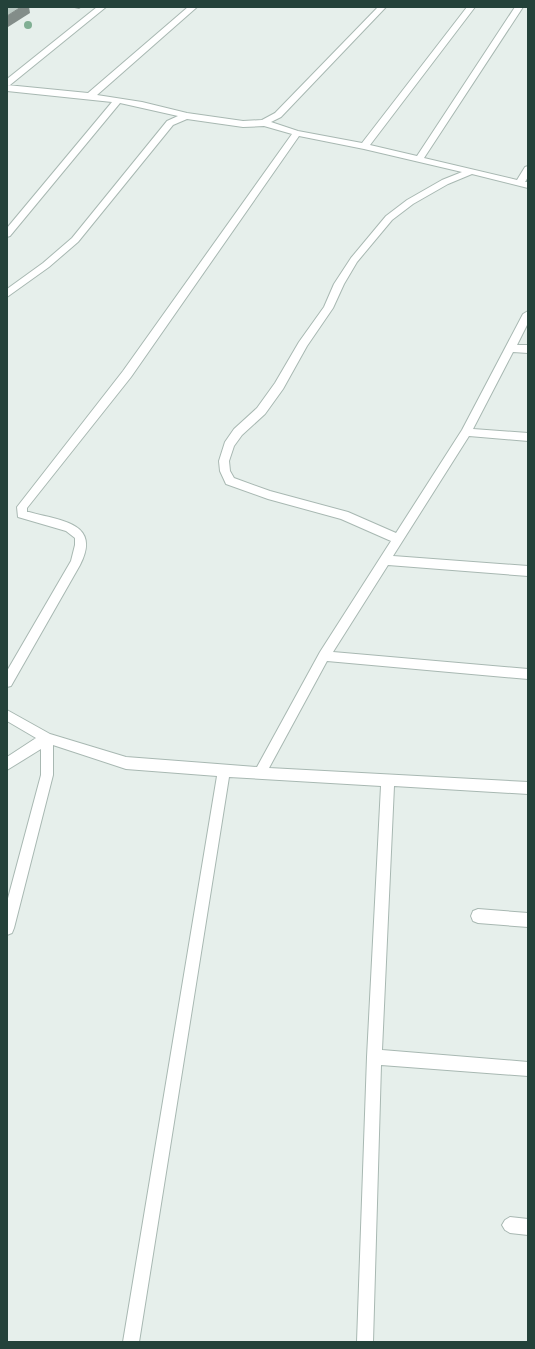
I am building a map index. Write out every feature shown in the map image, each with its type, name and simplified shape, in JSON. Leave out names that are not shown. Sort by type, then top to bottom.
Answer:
[{"type":"street","points":[[7,83],[102,7]]},
{"type":"street","points":[[91,95],[193,7]]},
{"type":"street","points":[[264,123],[278,115],[382,7]]},
{"type":"street","points":[[364,146],[471,7]]},
{"type":"street","points":[[419,159],[519,7]]},
{"type":"street","points":[[7,88],[91,95],[162,109],[186,116],[243,124],[264,123],[297,133],[364,146],[524,184],[528,169]]},
{"type":"street","points":[[7,234],[118,100]]},
{"type":"street","points":[[7,294],[46,265],[75,240],[170,123],[186,116]]},
{"type":"street","points":[[7,682],[76,562],[81,545],[80,536],[70,528],[22,514],[22,507],[127,374],[297,133]]},
{"type":"street","points":[[398,539],[344,515],[268,496],[230,481],[225,472],[224,461],[229,445],[238,432],[261,411],[280,386],[303,344],[328,308],[339,284],[354,260],[389,218],[410,202],[445,182],[472,171]]},
{"type":"street","points":[[260,773],[324,656],[466,432],[512,348],[528,314]]},
{"type":"street","points":[[512,348],[528,349]]},
{"type":"street","points":[[466,432],[528,436]]},
{"type":"street","points":[[386,560],[528,571]]},
{"type":"street","points":[[324,656],[528,674]]},
{"type":"street","points":[[7,715],[47,738],[126,763],[224,771],[528,788]]},
{"type":"street","points":[[7,764],[47,738]]},
{"type":"street","points":[[7,928],[48,775],[47,738]]},
{"type":"street","points":[[131,1342],[224,771]]},
{"type":"street","points":[[365,1342],[374,1057],[388,781]]},
{"type":"street","points":[[478,916],[528,920]]},
{"type":"street","points":[[374,1057],[528,1069]]},
{"type":"street","points":[[510,1225],[528,1227]]},
{"type":"building","points":[[7,7],[21,7],[7,16]]}]
